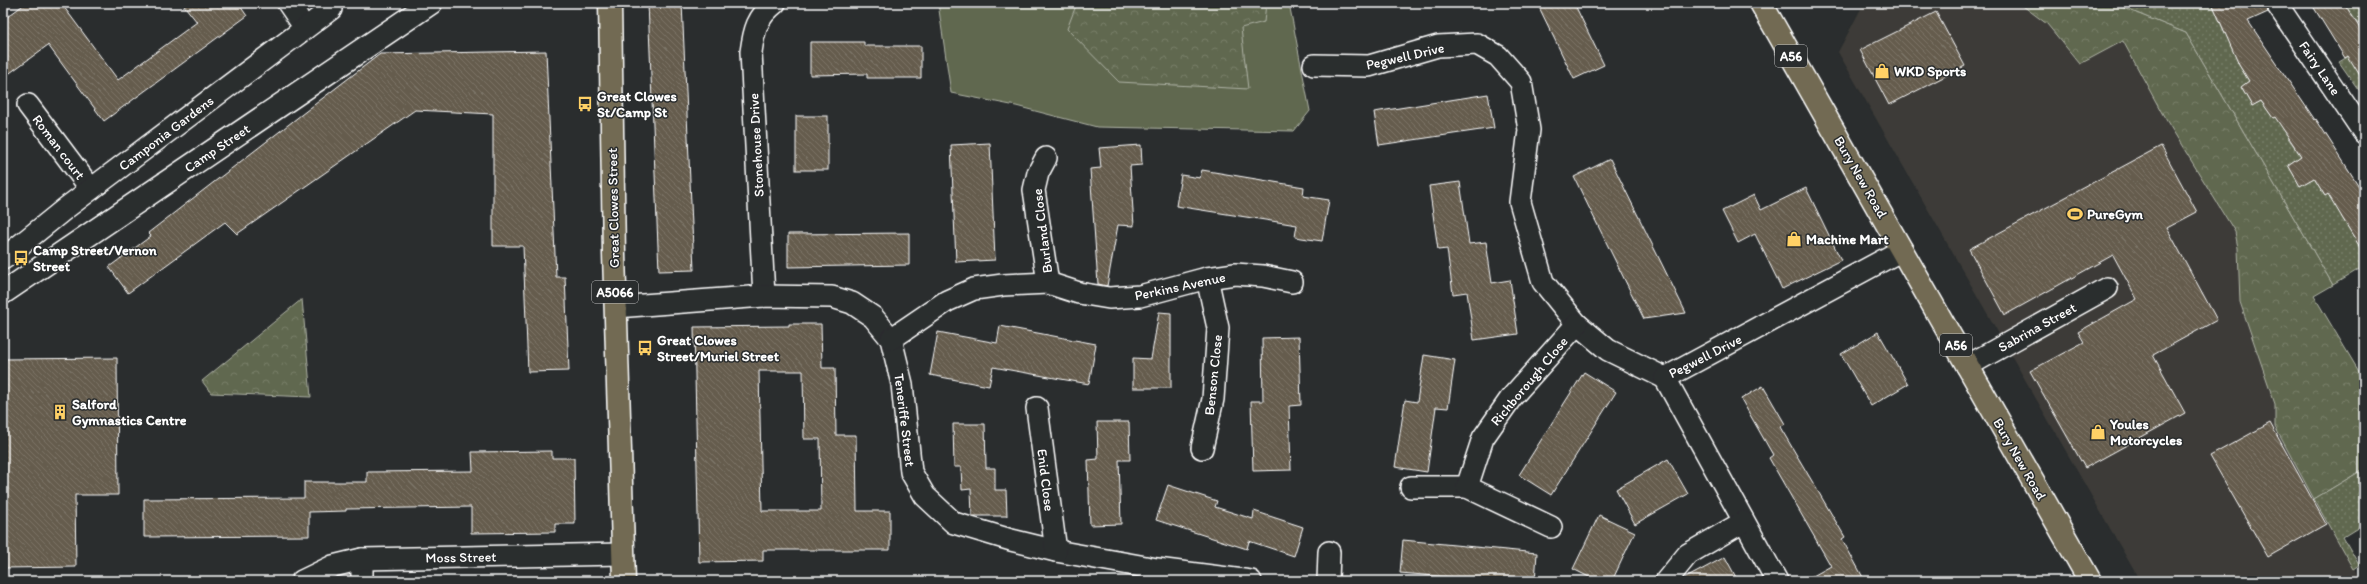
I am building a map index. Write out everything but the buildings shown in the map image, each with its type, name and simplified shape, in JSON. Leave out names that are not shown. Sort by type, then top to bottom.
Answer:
[{"type":"main road","name":"Camp Street","points":[[3,293],[431,3]]},
{"type":"main road","name":"Great Clowes Street","points":[[610,3],[616,307],[624,581]]},
{"type":"main road","name":"Bury New Road","points":[[1761,3],[2090,581]]},
{"type":"street","points":[[288,3],[305,28]]},
{"type":"street","name":"Stonehouse Drive","points":[[764,296],[751,52],[754,28],[767,9],[775,3]]},
{"type":"street","name":"Fairy Lane","points":[[2276,3],[2362,126]]},
{"type":"street","name":"Camponia Gardens","points":[[3,259],[91,189],[330,9]]},
{"type":"street","name":"Pegwell Drive","points":[[1314,65],[1369,66],[1438,46],[1477,44],[1498,56],[1521,82],[1529,130],[1520,202],[1543,282],[1577,324],[1608,350],[1665,378],[1902,250]]},
{"type":"street","name":"Roman court","points":[[28,106],[91,189]]},
{"type":"street","name":"Burland Close","points":[[1046,158],[1038,173],[1034,190],[1048,283]]},
{"type":"street","name":"Perkins Avenue","points":[[891,339],[947,301],[974,289],[1003,285],[1048,283],[1079,293],[1109,298],[1140,296],[1207,278],[1235,274],[1263,276],[1292,282]]},
{"type":"street","name":"Benson Close","points":[[1202,448],[1213,400],[1218,328],[1207,278]]},
{"type":"street","name":"Sabrina Street","points":[[1967,366],[2107,288]]},
{"type":"street","name":"Teneriffe Street","points":[[616,307],[764,296],[832,297],[852,302],[873,317],[891,339],[902,384],[911,472],[925,496],[954,523],[1011,540],[1056,551],[1157,568],[1251,581]]},
{"type":"street","name":"Richborough Close","points":[[1467,487],[1483,438],[1511,398],[1577,324]]},
{"type":"street","points":[[1665,378],[1743,522],[1777,581]]},
{"type":"street","name":"Enid Close","points":[[1037,408],[1056,551]]},
{"type":"street","points":[[1411,487],[1467,487],[1551,527]]},
{"type":"street","points":[[1666,581],[1688,554],[1743,522]]},
{"type":"street","points":[[1328,552],[1328,581]]},
{"type":"street","name":"Moss Street","points":[[302,581],[333,566],[362,559],[623,554]]},
{"type":"street","points":[[362,559],[362,581]]},
{"type":"shaded area","points":[[1864,3],[2023,3],[2124,39],[2236,231],[2300,472],[2362,581],[2140,581],[1838,52]]},
{"type":"green space","points":[[938,3],[1289,3],[1310,111],[1294,131],[1097,127],[1016,106],[951,93]]},
{"type":"green space","points":[[1077,3],[1266,3],[1264,22],[1241,28],[1248,89],[1119,82],[1067,29]]},
{"type":"green space","points":[[2019,3],[2112,3],[2186,33],[2333,285],[2314,296],[2364,380],[2364,469],[2314,499],[2275,427],[2275,404],[2240,302],[2238,248],[2235,232],[2162,113],[2123,41],[2080,64],[2047,24]]},
{"type":"green space","points":[[2112,3],[2212,3],[2224,31],[2246,55],[2237,62],[2249,81],[2241,87],[2252,106],[2261,101],[2273,118],[2285,111],[2298,131],[2288,138],[2301,156],[2288,165],[2300,186],[2314,178],[2325,196],[2337,189],[2350,210],[2341,216],[2364,253],[2364,266],[2333,285],[2186,33]]},
{"type":"green space","points":[[2344,3],[2364,3],[2364,25],[2362,22],[2358,24]]},
{"type":"green space","points":[[2354,53],[2362,66],[2357,70],[2364,82],[2364,92],[2358,89],[2339,62]]},
{"type":"green space","points":[[302,299],[311,397],[211,393],[202,381]]},
{"type":"green space","points":[[2364,469],[2364,524],[2343,537],[2359,565],[2353,569],[2314,499]]},
{"type":"place","name":"WKD Sports","points":[[1882,71]]},
{"type":"place","name":"Great Clowes St/Camp St","points":[[585,104]]},
{"type":"place","name":"PureGym","points":[[2075,214]]},
{"type":"place","name":"Machine Mart","points":[[1794,239]]},
{"type":"place","name":"Camp Street/Vernon Street","points":[[21,258]]},
{"type":"place","name":"Great Clowes Street/Muriel Street","points":[[645,348]]},
{"type":"place","name":"Salford Gymnastics Centre","points":[[60,412]]},
{"type":"place","name":"Youles Motorcycles","points":[[2098,432]]}]
